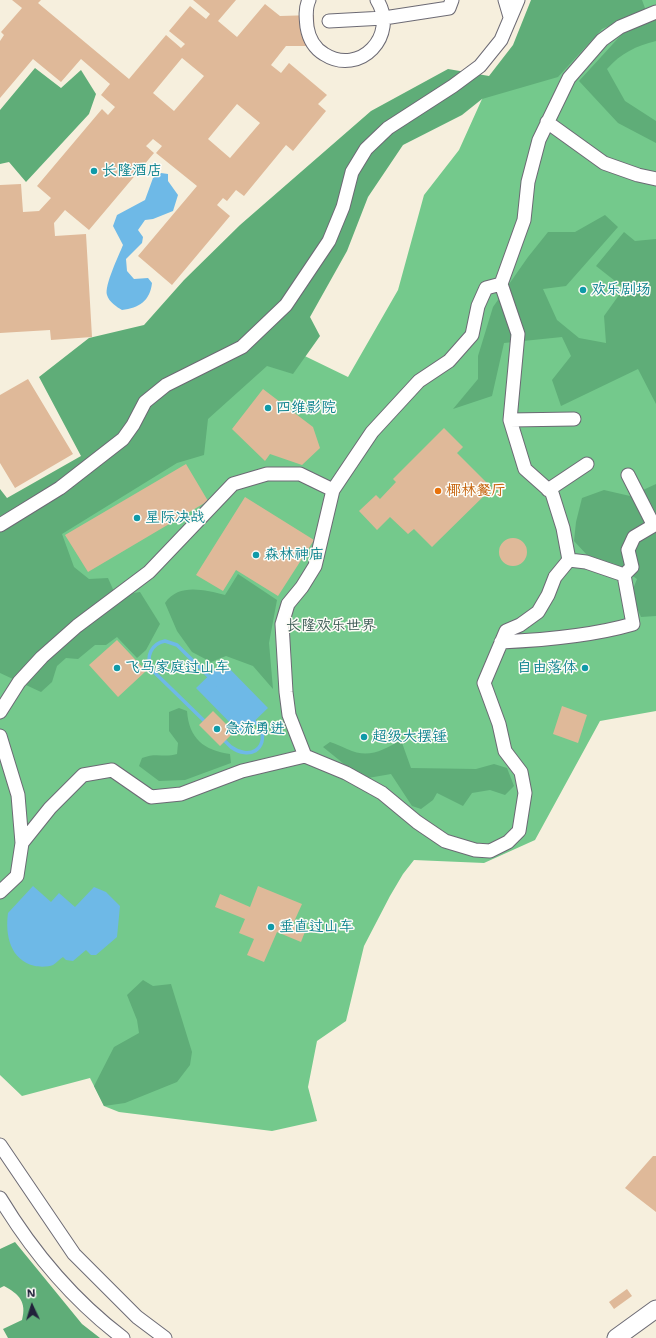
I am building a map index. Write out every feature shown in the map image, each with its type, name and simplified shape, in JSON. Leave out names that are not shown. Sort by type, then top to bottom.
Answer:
[{"type":"main road","points":[[616,1338],[656,1310]]},
{"type":"street","points":[[309,0],[307,4],[306,19],[308,37],[318,50],[331,58],[346,62],[361,58],[372,50],[384,28],[384,18],[377,0]]},
{"type":"street","points":[[329,21],[384,18],[449,8],[452,0]]},
{"type":"street","points":[[505,0],[510,17]]},
{"type":"street","points":[[0,525],[60,488],[123,439],[133,425],[145,402],[166,384],[242,346],[286,305],[329,241],[343,207],[352,172],[366,149],[388,128],[453,86],[480,66],[502,40],[518,0]]},
{"type":"street","points":[[569,560],[563,528],[552,493],[525,469],[510,420],[518,334],[501,284],[524,220],[528,182],[539,140],[569,78],[602,40],[620,27],[656,12]]},
{"type":"street","points":[[547,122],[604,163],[638,175],[656,179]]},
{"type":"street","points":[[305,756],[296,738],[289,716],[282,624],[288,604],[302,587],[315,566],[333,490],[372,432],[419,381],[449,361],[472,335],[478,306],[486,288],[501,284]]},
{"type":"street","points":[[510,420],[574,420]]},
{"type":"street","points":[[548,490],[587,464]]},
{"type":"street","points":[[0,712],[19,682],[42,657],[77,626],[149,572],[233,484],[267,474],[300,474],[333,490]]},
{"type":"street","points":[[624,575],[632,567],[628,550],[634,537],[654,524],[628,475]]},
{"type":"street","points":[[569,560],[586,562],[624,575]]},
{"type":"street","points":[[22,843],[50,808],[83,775],[112,770],[151,797],[181,794],[242,771],[305,756],[346,772],[382,793],[417,822],[445,841],[475,850],[490,851],[508,842],[519,830],[525,793],[521,772],[506,751],[499,724],[484,683],[506,631],[520,625],[538,612],[548,595],[555,577],[569,560]]},
{"type":"street","points":[[501,642],[541,640],[611,630],[633,624],[624,575]]},
{"type":"street","points":[[0,736],[18,795],[22,843],[17,876],[0,892]]},
{"type":"street","points":[[0,1145],[74,1254],[137,1317],[165,1338]]},
{"type":"street","points":[[0,1198],[35,1249],[66,1288],[123,1338]]},
{"type":"green space","points":[[531,0],[642,0],[646,11],[602,29],[558,77],[482,99],[462,115],[403,145],[368,197],[347,251],[310,317],[320,336],[293,374],[267,366],[208,419],[204,455],[177,463],[62,534],[74,567],[89,579],[108,578],[116,596],[140,592],[160,624],[146,650],[137,658],[117,637],[106,645],[95,645],[78,659],[66,658],[57,666],[52,682],[41,692],[0,673],[0,489],[7,498],[81,456],[39,377],[89,338],[144,325],[184,280],[240,225],[371,111],[448,69],[489,76],[513,45]]},
{"type":"green space","name":"长隆欢乐世界","points":[[574,0],[656,0],[656,711],[600,721],[535,840],[484,863],[414,860],[403,874],[390,896],[364,946],[346,1021],[317,1041],[308,1087],[317,1121],[272,1131],[119,1112],[104,1106],[90,1078],[22,1096],[0,1075],[0,554],[280,344],[348,377],[398,290],[424,195],[459,150],[482,99]]},
{"type":"green space","points":[[656,18],[656,41],[642,45],[623,54],[607,69],[625,101],[656,121],[656,143],[618,123],[579,81],[622,34]]},
{"type":"green space","points":[[35,68],[61,88],[81,70],[96,94],[89,114],[26,182],[9,162],[0,164],[0,110]]},
{"type":"green space","points":[[605,215],[618,227],[566,286],[543,289],[557,320],[579,338],[606,343],[604,316],[624,288],[596,266],[624,232],[635,241],[656,239],[656,404],[638,369],[561,406],[552,380],[571,356],[562,337],[504,343],[492,396],[453,409],[478,379],[478,356],[493,307],[528,257],[548,232],[575,232]]},
{"type":"green space","points":[[656,484],[656,616],[641,617],[631,594],[637,579],[615,564],[587,555],[574,541],[576,522],[582,498],[604,490],[630,496]]},
{"type":"green space","points":[[238,574],[277,600],[269,643],[273,689],[253,666],[226,656],[211,662],[192,652],[177,631],[165,603],[177,593],[185,590],[209,591],[225,595]]},
{"type":"green space","points":[[179,708],[187,711],[191,729],[200,742],[213,750],[230,754],[231,763],[185,780],[159,781],[139,766],[142,758],[147,756],[177,754],[178,743],[169,731],[169,712]]},
{"type":"green space","points":[[401,740],[411,768],[476,769],[494,764],[507,768],[514,786],[505,795],[490,790],[472,793],[463,806],[437,793],[433,800],[421,809],[412,806],[391,774],[368,778],[344,764],[323,747],[330,742],[355,752],[368,753],[381,750]]},
{"type":"green space","points":[[143,980],[153,986],[171,984],[192,1052],[190,1065],[177,1082],[125,1103],[104,1106],[94,1086],[114,1047],[139,1033],[137,1020],[127,995]]},
{"type":"green space","points":[[15,1242],[82,1324],[100,1338],[8,1338],[3,1329],[22,1320],[23,1308],[20,1299],[14,1292],[4,1286],[0,1288],[0,1249]]},
{"type":"water","points":[[161,173],[168,174],[168,181],[178,195],[173,211],[153,219],[145,220],[138,230],[143,237],[142,243],[126,259],[127,271],[134,279],[148,278],[152,283],[151,289],[149,295],[143,302],[134,307],[122,310],[111,302],[107,295],[110,278],[123,245],[113,226],[117,215],[145,200],[153,178]]},
{"type":"water","points":[[223,662],[268,708],[241,734],[196,688]]},
{"type":"water","points":[[33,886],[51,902],[59,893],[75,907],[94,887],[106,892],[120,906],[117,937],[96,955],[91,955],[86,950],[73,961],[66,960],[63,957],[53,965],[44,967],[27,963],[20,958],[11,946],[7,930],[7,921],[8,913]]},
{"type":"building","name":"长隆酒店","points":[[12,0],[41,0],[38,3],[129,79],[166,35],[181,48],[185,44],[169,31],[190,6],[206,19],[210,14],[193,0],[236,0],[218,21],[237,37],[265,4],[280,16],[314,15],[315,46],[286,46],[271,65],[281,73],[289,63],[327,95],[318,104],[326,111],[293,151],[286,145],[244,196],[236,190],[227,201],[223,198],[217,205],[230,216],[172,285],[138,256],[197,186],[156,153],[162,146],[153,139],[146,146],[154,153],[89,230],[65,210],[54,223],[55,236],[86,234],[92,337],[51,340],[50,330],[0,333],[0,185],[21,184],[23,212],[39,211],[51,198],[37,186],[102,109],[108,115],[115,107],[101,95],[110,84],[81,59],[61,82],[33,59],[0,98],[0,41],[4,35],[1,32],[22,8]],"holes":[[[182,58],[204,76],[174,111],[153,93]],[[237,104],[260,123],[230,158],[208,139]]]},
{"type":"building","points":[[28,379],[73,454],[15,488],[0,463],[0,395]]},
{"type":"building","name":"四维影院","points":[[263,389],[313,427],[320,448],[302,465],[270,454],[265,461],[232,429]]},
{"type":"building","name":"椰林餐厅","points":[[444,428],[463,447],[457,453],[492,488],[432,547],[414,529],[408,534],[390,517],[377,530],[359,511],[376,495],[380,499],[396,482],[393,479]]},
{"type":"building","name":"星际决战","points":[[186,464],[208,501],[88,572],[65,535]]},
{"type":"building","name":"森林神庙","points":[[245,497],[314,540],[278,596],[236,570],[223,591],[196,575]]},
{"type":"building","points":[[513,538],[523,542],[527,552],[523,562],[513,566],[503,562],[499,552],[503,542]]},
{"type":"building","name":"飞马家庭过山车","points":[[117,640],[146,671],[118,697],[89,665]]},
{"type":"building","points":[[562,706],[587,715],[578,743],[553,734]]},
{"type":"building","name":"急流勇进","points":[[213,711],[234,732],[220,746],[199,725]]},
{"type":"building","name":"垂直过山车","points":[[258,886],[302,904],[293,924],[306,929],[301,942],[277,932],[264,962],[247,955],[254,939],[239,933],[245,919],[215,907],[220,894],[250,907]]},
{"type":"building","points":[[653,1156],[656,1156],[656,1212],[625,1188]]},
{"type":"building","points":[[627,1289],[632,1296],[614,1309],[609,1302]]},
{"type":"waterway","points":[[165,641],[177,645],[261,728],[262,742],[255,751],[244,753],[231,747],[151,669],[149,660],[151,651],[156,645],[165,641]]},
{"type":"place","name":"长隆酒店","points":[[94,171]]},
{"type":"place","name":"欢乐剧场","points":[[583,290]]},
{"type":"place","name":"四维影院","points":[[268,408]]},
{"type":"place","name":"椰林餐厅","points":[[438,491]]},
{"type":"place","name":"星际决战","points":[[137,518]]},
{"type":"place","name":"森林神庙","points":[[256,555]]},
{"type":"place","name":"飞马家庭过山车","points":[[117,668]]},
{"type":"place","name":"自由落体","points":[[585,668]]},
{"type":"place","name":"急流勇进","points":[[217,729]]},
{"type":"place","name":"超级大摆锤","points":[[364,737]]},
{"type":"place","name":"垂直过山车","points":[[271,927]]}]
